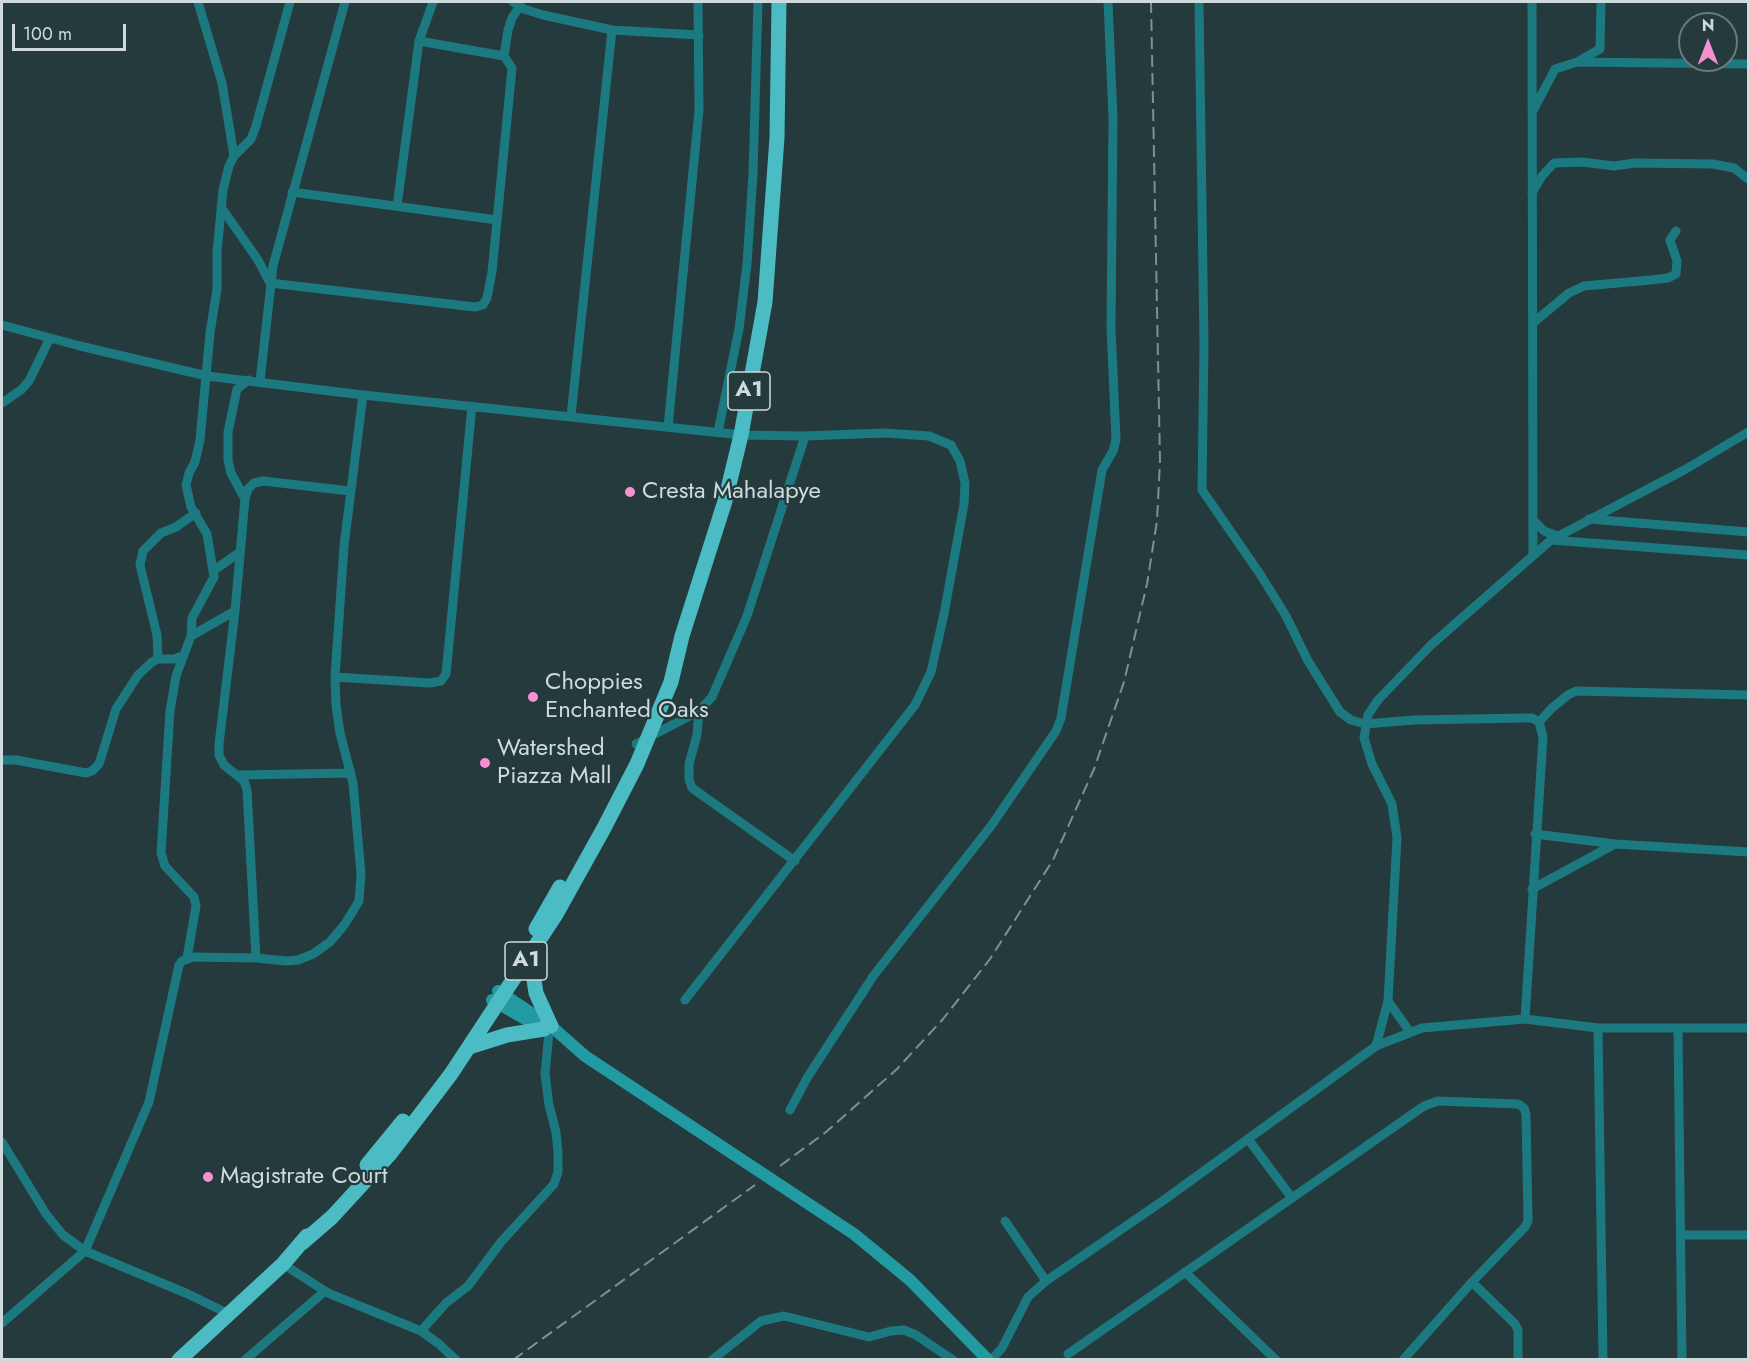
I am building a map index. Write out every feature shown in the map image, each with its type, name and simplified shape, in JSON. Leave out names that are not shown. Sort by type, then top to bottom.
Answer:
[{"type":"highway","name":"A1","points":[[179,1359],[283,1264],[425,1094],[536,945],[555,916],[604,828],[642,742],[667,666],[682,636],[725,501],[741,435],[765,302],[777,138],[779,2]]},
{"type":"highway","name":"A1","points":[[302,1243],[332,1217],[390,1154],[469,1047],[642,742]]},
{"type":"highway","points":[[469,1047],[507,1035],[548,1029],[536,993],[533,973],[536,945]]},
{"type":"main road","points":[[498,997],[854,1234],[910,1280],[989,1359]]},
{"type":"street","points":[[198,2],[222,83],[234,156]]},
{"type":"street","points":[[2,1323],[85,1251],[149,1102],[179,965],[187,958],[196,906],[194,897],[165,866],[160,840],[170,711],[176,676],[191,636],[192,618],[213,581],[213,571],[207,534],[191,507],[186,485],[200,440],[210,333],[217,289],[217,252],[221,207],[229,166],[234,156],[251,139],[256,126],[290,2]]},
{"type":"street","points":[[260,381],[270,283],[292,192],[345,2]]},
{"type":"street","points":[[397,206],[419,41],[433,2]]},
{"type":"street","points":[[668,426],[699,110],[698,2]]},
{"type":"street","points":[[718,432],[739,329],[747,264],[753,174],[758,2]]},
{"type":"street","points":[[790,1110],[807,1078],[874,975],[991,826],[1056,730],[1060,717],[1102,470],[1113,451],[1116,440],[1111,328],[1113,118],[1108,2]]},
{"type":"street","points":[[1199,2],[1204,344],[1202,490],[1260,574],[1286,616],[1308,661],[1340,712],[1351,720],[1365,724],[1414,720],[1532,718],[1539,722],[1543,737],[1535,834],[1525,1019]]},
{"type":"street","points":[[1532,2],[1533,553]]},
{"type":"street","points":[[1533,111],[1555,69],[1577,62],[1600,49],[1601,2]]},
{"type":"street","points":[[270,283],[475,307],[483,305],[490,286],[512,78],[512,68],[504,56],[508,30],[517,4],[543,15],[612,30],[699,35]]},
{"type":"street","points":[[571,416],[612,30]]},
{"type":"street","points":[[419,41],[504,56]]},
{"type":"street","points":[[1577,62],[1749,64]]},
{"type":"street","points":[[1532,193],[1542,176],[1554,163],[1582,162],[1614,166],[1635,163],[1713,164],[1734,168],[1749,179]]},
{"type":"street","points":[[292,192],[497,220]]},
{"type":"street","points":[[221,207],[258,260],[270,283]]},
{"type":"street","points":[[1533,323],[1569,293],[1584,286],[1651,280],[1676,274],[1677,261],[1670,240],[1676,231]]},
{"type":"street","points":[[2,325],[207,376],[741,435],[805,436],[884,433],[929,436],[951,445],[960,461],[965,483],[962,515],[931,672],[915,705],[685,1000]]},
{"type":"street","points":[[2,403],[21,390],[29,381],[50,338]]},
{"type":"street","points":[[245,499],[231,473],[228,460],[228,432],[237,389],[249,380]]},
{"type":"street","points":[[187,958],[256,958],[286,961],[313,954],[330,942],[355,910],[359,901],[361,874],[351,773],[340,732],[335,677],[350,492],[363,395]]},
{"type":"street","points":[[335,677],[430,683],[441,681],[446,674],[472,406]]},
{"type":"street","points":[[1376,1046],[1388,1001],[1397,838],[1392,804],[1372,764],[1364,738],[1368,715],[1378,700],[1431,645],[1533,553],[1554,538],[1686,469],[1749,432]]},
{"type":"street","points":[[642,742],[699,711],[712,697],[747,616],[805,436]]},
{"type":"street","points":[[256,958],[247,790],[244,781],[224,765],[219,756],[245,499],[248,489],[254,483],[263,480],[350,492]]},
{"type":"street","points":[[158,659],[157,634],[140,565],[143,551],[161,533],[196,513]]},
{"type":"street","points":[[1588,519],[1749,532]]},
{"type":"street","points":[[1534,521],[1554,538],[1749,555]]},
{"type":"street","points":[[213,571],[240,552]]},
{"type":"street","points":[[191,636],[235,611]]},
{"type":"street","points":[[2,760],[16,760],[86,773],[92,771],[99,764],[116,709],[142,671],[158,659],[174,659],[182,656]]},
{"type":"street","points":[[1539,722],[1568,694],[1576,691],[1749,695]]},
{"type":"street","points":[[699,711],[697,735],[689,764],[689,779],[692,788],[795,861]]},
{"type":"street","points":[[238,775],[351,773]]},
{"type":"street","points":[[1535,834],[1615,844],[1749,852]]},
{"type":"street","points":[[1532,889],[1615,844]]},
{"type":"street","points":[[1388,1001],[1410,1032]]},
{"type":"street","points":[[989,1359],[1002,1348],[1028,1297],[1046,1281],[1164,1200],[1376,1046],[1422,1028],[1525,1019],[1598,1028],[1749,1028]]},
{"type":"street","points":[[1598,1028],[1604,1359]]},
{"type":"street","points":[[1678,1028],[1682,1359]]},
{"type":"street","points":[[421,1331],[446,1303],[468,1286],[501,1242],[554,1184],[558,1172],[558,1152],[545,1074],[548,1029]]},
{"type":"street","points":[[1068,1354],[1430,1102],[1518,1104],[1524,1108],[1526,1114],[1528,1221],[1521,1234],[1472,1282],[1403,1359]]},
{"type":"street","points":[[1248,1139],[1292,1198]]},
{"type":"street","points":[[2,1142],[46,1214],[63,1235],[85,1251],[188,1294],[229,1314]]},
{"type":"street","points":[[1005,1221],[1046,1281]]},
{"type":"street","points":[[1681,1234],[1749,1234]]},
{"type":"street","points":[[283,1264],[325,1291],[421,1331],[456,1359]]},
{"type":"street","points":[[1185,1272],[1276,1359]]},
{"type":"street","points":[[1472,1282],[1515,1324],[1518,1330],[1518,1359]]},
{"type":"street","points":[[245,1359],[325,1291]]},
{"type":"street","points":[[712,1359],[761,1321],[784,1316],[869,1337],[904,1330],[916,1335],[953,1359]]},
{"type":"railway","points":[[780,1166],[826,1132],[897,1069],[943,1019],[990,959],[1053,860],[1094,769],[1124,682],[1147,584],[1157,521],[1160,461],[1151,2]]},
{"type":"railway","points":[[513,1360],[755,1185]]},
{"type":"place","name":"Cresta Mahalapye","points":[[630,492]]},
{"type":"place","name":"Choppies Enchanted Oaks","points":[[533,697]]},
{"type":"place","name":"Watershed Piazza Mall","points":[[485,763]]},
{"type":"place","name":"Magistrate Court","points":[[208,1177]]}]
